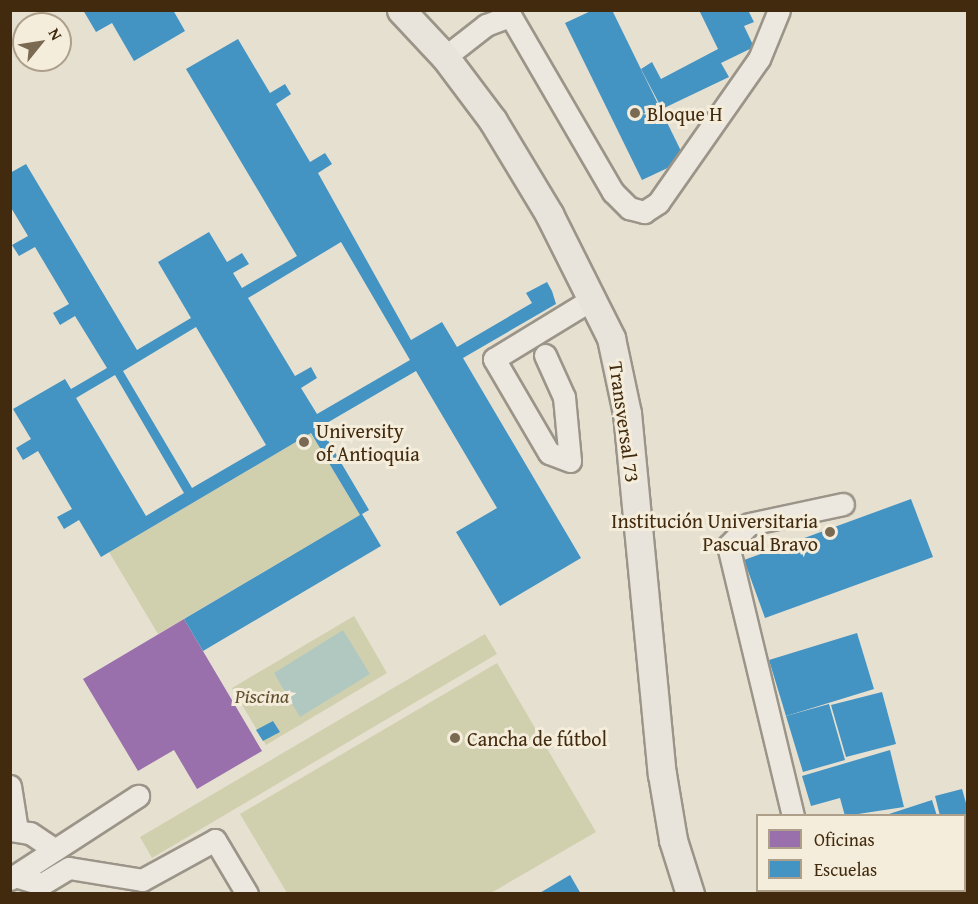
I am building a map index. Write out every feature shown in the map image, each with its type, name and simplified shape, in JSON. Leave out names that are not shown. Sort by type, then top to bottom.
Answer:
[{"type":"main road","name":"Transversal 73","points":[[401,10],[445,57],[493,121],[594,298],[611,338],[627,413],[662,774],[673,840],[690,894]]},
{"type":"lane","points":[[445,57],[486,25],[508,13],[613,192],[629,208],[644,212],[658,203],[759,59],[779,10]]},
{"type":"lane","points":[[545,355],[564,397],[570,461],[549,453],[494,359],[594,298]]},
{"type":"lane","points":[[793,814],[728,546],[749,524],[843,504]]},
{"type":"lane","points":[[10,786],[14,830],[55,850]]},
{"type":"lane","points":[[13,878],[138,796]]},
{"type":"lane","points":[[13,878],[42,884],[69,868],[146,887],[215,840],[247,894]]},
{"type":"green space","points":[[311,433],[360,515],[158,634],[109,552]]},
{"type":"green space","name":"Piscina","points":[[354,616],[387,673],[266,745],[232,688]]},
{"type":"green space","points":[[485,634],[497,654],[152,858],[140,837]]},
{"type":"green space","name":"Cancha de fútbol","points":[[497,663],[596,832],[491,893],[287,893],[240,814]]},
{"type":"water","points":[[343,630],[370,674],[300,717],[274,673]]},
{"type":"building: Oficinas","points":[[184,619],[262,751],[197,789],[174,750],[138,771],[83,679]]},
{"type":"building: Escuelas","points":[[83,10],[173,10],[185,31],[134,61],[112,23],[96,32]]},
{"type":"building: Escuelas","name":"Bloque H","points":[[593,10],[612,10],[681,151],[674,165],[642,180],[565,23]]},
{"type":"building: Escuelas","points":[[699,10],[748,10],[754,22],[744,26],[754,47],[721,63],[729,77],[662,109],[641,69],[652,62],[661,79],[718,49]]},
{"type":"building: Escuelas","points":[[238,39],[270,93],[285,84],[291,94],[276,104],[310,162],[325,153],[332,164],[318,173],[411,340],[442,322],[457,347],[532,303],[526,293],[547,282],[556,304],[463,358],[581,558],[500,606],[456,532],[497,508],[416,371],[320,427],[369,510],[362,514],[381,546],[203,651],[184,619],[360,515],[311,433],[101,557],[79,520],[64,529],[57,517],[72,509],[38,451],[23,460],[16,448],[31,439],[13,409],[65,379],[71,389],[107,368],[75,316],[60,325],[53,313],[69,304],[35,247],[19,256],[12,245],[28,236],[10,206],[10,173],[26,164],[137,350],[191,318],[158,262],[209,232],[227,262],[242,253],[249,264],[233,273],[242,288],[297,256],[186,69]],"holes":[[[341,242],[410,360],[317,414],[301,388],[317,378],[311,367],[295,376],[248,298]],[[196,327],[266,445],[192,488],[123,371]],[[115,375],[184,493],[146,516],[76,398]]]},
{"type":"building: Escuelas","points":[[911,499],[933,557],[765,618],[744,560]]},
{"type":"building: Escuelas","points":[[857,633],[874,689],[786,716],[769,660]]},
{"type":"building: Escuelas","points":[[882,692],[896,744],[846,757],[831,705]]},
{"type":"building: Escuelas","points":[[829,704],[845,760],[803,772],[786,716]]},
{"type":"building: Escuelas","points":[[273,721],[280,732],[263,741],[256,730]]},
{"type":"building: Escuelas","points":[[890,750],[904,807],[844,814],[840,798],[811,806],[802,776]]},
{"type":"building: Escuelas","points":[[962,789],[968,810],[966,830],[966,814],[940,814],[935,796]]},
{"type":"building: Escuelas","points":[[932,800],[936,814],[889,814]]},
{"type":"building: Escuelas","points":[[570,875],[581,894],[538,894]]},
{"type":"place","name":"Bloque H","points":[[635,113]]},
{"type":"place","name":"University of Antioquia","points":[[304,442]]},
{"type":"place","name":"Institución Universitaria Pascual Bravo","points":[[830,532]]},
{"type":"place","name":"Cancha de fútbol","points":[[455,738]]}]
